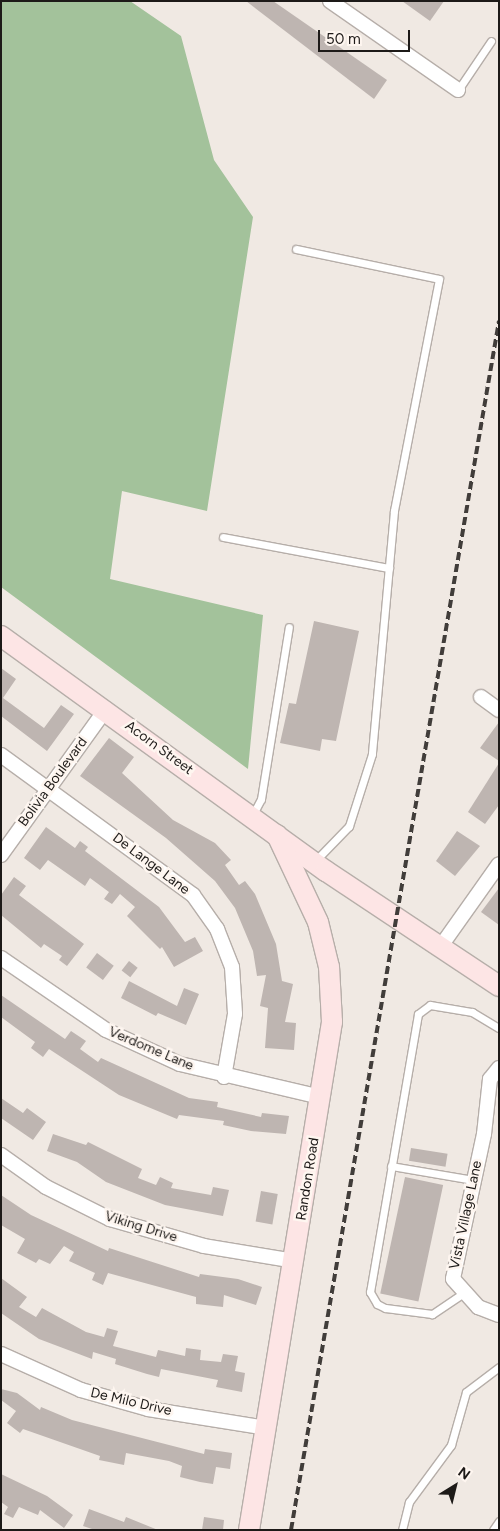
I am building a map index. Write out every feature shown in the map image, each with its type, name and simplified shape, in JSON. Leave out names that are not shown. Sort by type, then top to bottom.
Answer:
[{"type":"street","points":[[330,1],[458,90]]},
{"type":"street","name":"Acorn Street","points":[[1,636],[106,709],[277,835],[316,860],[326,871],[499,986]]},
{"type":"street","points":[[481,697],[499,710]]},
{"type":"street","name":"Bolivia Boulevard","points":[[1,854],[106,709]]},
{"type":"street","name":"De Lange Lane","points":[[1,755],[193,895],[218,929],[232,968],[235,1014],[224,1077]]},
{"type":"street","name":"Randon Road","points":[[249,1530],[295,1261],[332,1022],[329,967],[318,922],[277,835]]},
{"type":"street","points":[[441,946],[499,864]]},
{"type":"street","name":"Verdome Lane","points":[[1,958],[106,1030],[180,1064],[224,1077],[321,1097]]},
{"type":"street","name":"Vista Village Lane","points":[[499,1068],[490,1079],[492,1123],[472,1180],[453,1279],[478,1307],[499,1315]]},
{"type":"street","name":"Viking Drive","points":[[1,1156],[46,1186],[110,1219],[204,1246],[295,1261]]},
{"type":"street","name":"De Milo Drive","points":[[1,1354],[100,1395],[148,1408],[267,1428]]},
{"type":"lane","points":[[458,90],[491,41]]},
{"type":"lane","points":[[296,250],[439,279],[394,511],[372,754],[349,826],[316,860]]},
{"type":"lane","points":[[223,537],[389,568]]},
{"type":"lane","points":[[252,816],[262,799],[288,627]]},
{"type":"lane","points":[[465,1292],[432,1314],[385,1308],[372,1299],[391,1166],[415,1023],[422,1008],[472,1012],[494,1022],[499,1028]]},
{"type":"lane","points":[[391,1166],[472,1180]]},
{"type":"lane","points":[[402,1530],[404,1515],[451,1445],[466,1392],[499,1367]]},
{"type":"green space","points":[[1,1],[130,1],[181,36],[214,160],[253,217],[207,511],[122,491],[110,579],[263,615],[248,769],[1,587]]},
{"type":"building","points":[[246,1],[273,1],[387,80],[374,99]]},
{"type":"building","points":[[402,1],[444,1],[430,21]]},
{"type":"building","points":[[314,621],[359,631],[336,741],[322,739],[320,751],[280,743],[289,703],[296,704]]},
{"type":"building","points":[[1,668],[16,679],[3,698],[44,728],[61,705],[74,714],[47,751],[1,716]]},
{"type":"building","points":[[499,722],[499,761],[480,748]]},
{"type":"building","points":[[109,738],[134,757],[122,773],[173,820],[215,843],[231,860],[225,865],[239,885],[245,881],[255,894],[276,944],[282,981],[293,984],[285,1022],[296,1023],[294,1050],[265,1048],[268,1008],[260,1006],[266,975],[257,976],[253,951],[235,908],[215,881],[166,838],[80,776]]},
{"type":"building","points":[[499,763],[499,805],[485,824],[468,812]]},
{"type":"building","points":[[46,827],[75,848],[80,841],[88,847],[85,851],[159,907],[185,942],[195,937],[203,951],[174,967],[162,947],[160,949],[127,916],[135,907],[120,894],[112,904],[104,899],[109,892],[90,878],[85,886],[48,860],[40,870],[24,858]]},
{"type":"building","points":[[457,831],[480,846],[455,876],[436,861]]},
{"type":"building","points":[[14,877],[26,886],[19,895],[84,944],[67,966],[59,960],[62,956],[44,944],[41,948],[1,915],[1,895]]},
{"type":"building","points":[[499,888],[499,925],[481,912]]},
{"type":"building","points":[[97,953],[114,966],[103,980],[86,967]]},
{"type":"building","points":[[129,961],[138,968],[130,977],[122,970]]},
{"type":"building","points":[[129,981],[177,1006],[184,988],[199,994],[186,1025],[158,1013],[156,1016],[121,998]]},
{"type":"building","points":[[1,995],[65,1039],[71,1031],[86,1041],[80,1049],[98,1062],[101,1058],[189,1098],[218,1102],[217,1107],[261,1117],[262,1113],[289,1116],[286,1134],[251,1131],[223,1125],[224,1121],[179,1115],[177,1119],[119,1095],[49,1049],[43,1057],[31,1048],[35,1042],[1,1017]]},
{"type":"building","points":[[1,1098],[23,1113],[27,1108],[46,1122],[33,1140],[1,1118]]},
{"type":"building","points":[[53,1134],[86,1145],[88,1142],[142,1169],[138,1178],[156,1185],[160,1177],[173,1183],[171,1188],[211,1195],[213,1187],[229,1190],[223,1216],[165,1205],[106,1182],[77,1162],[47,1151]]},
{"type":"building","points":[[411,1148],[448,1154],[446,1167],[409,1161]]},
{"type":"building","points":[[405,1177],[443,1185],[418,1302],[380,1293]]},
{"type":"building","points":[[261,1191],[278,1194],[272,1224],[256,1222]]},
{"type":"building","points":[[1,1195],[31,1215],[108,1251],[109,1248],[199,1277],[200,1274],[238,1279],[262,1287],[256,1305],[224,1295],[223,1307],[196,1304],[196,1297],[108,1273],[103,1285],[92,1280],[95,1273],[69,1261],[74,1252],[64,1246],[50,1264],[39,1259],[36,1263],[17,1253],[25,1239],[1,1225]]},
{"type":"building","points":[[1,1278],[27,1297],[19,1307],[36,1317],[42,1308],[86,1332],[104,1337],[107,1328],[118,1331],[113,1346],[156,1357],[158,1350],[185,1356],[186,1348],[201,1350],[200,1360],[221,1362],[223,1354],[238,1356],[235,1371],[245,1373],[242,1392],[216,1387],[218,1380],[161,1369],[159,1377],[147,1374],[115,1364],[116,1359],[93,1352],[92,1359],[39,1339],[1,1313]]},
{"type":"building","points":[[1,1389],[17,1393],[40,1410],[41,1407],[72,1420],[204,1454],[205,1449],[232,1453],[230,1469],[216,1467],[213,1484],[200,1482],[180,1477],[182,1466],[169,1461],[126,1453],[124,1465],[99,1460],[100,1456],[23,1429],[20,1433],[7,1423],[16,1411],[1,1400]]},
{"type":"building","points":[[1,1474],[47,1496],[73,1515],[64,1528],[40,1510],[38,1515],[19,1507],[13,1518],[4,1514],[8,1507],[1,1502]]},
{"type":"building","points":[[89,1509],[124,1522],[126,1517],[158,1530],[95,1530],[83,1526]]},
{"type":"building","points":[[204,1517],[224,1520],[223,1530],[202,1530]]},
{"type":"railway","points":[[291,1530],[499,321]]}]
